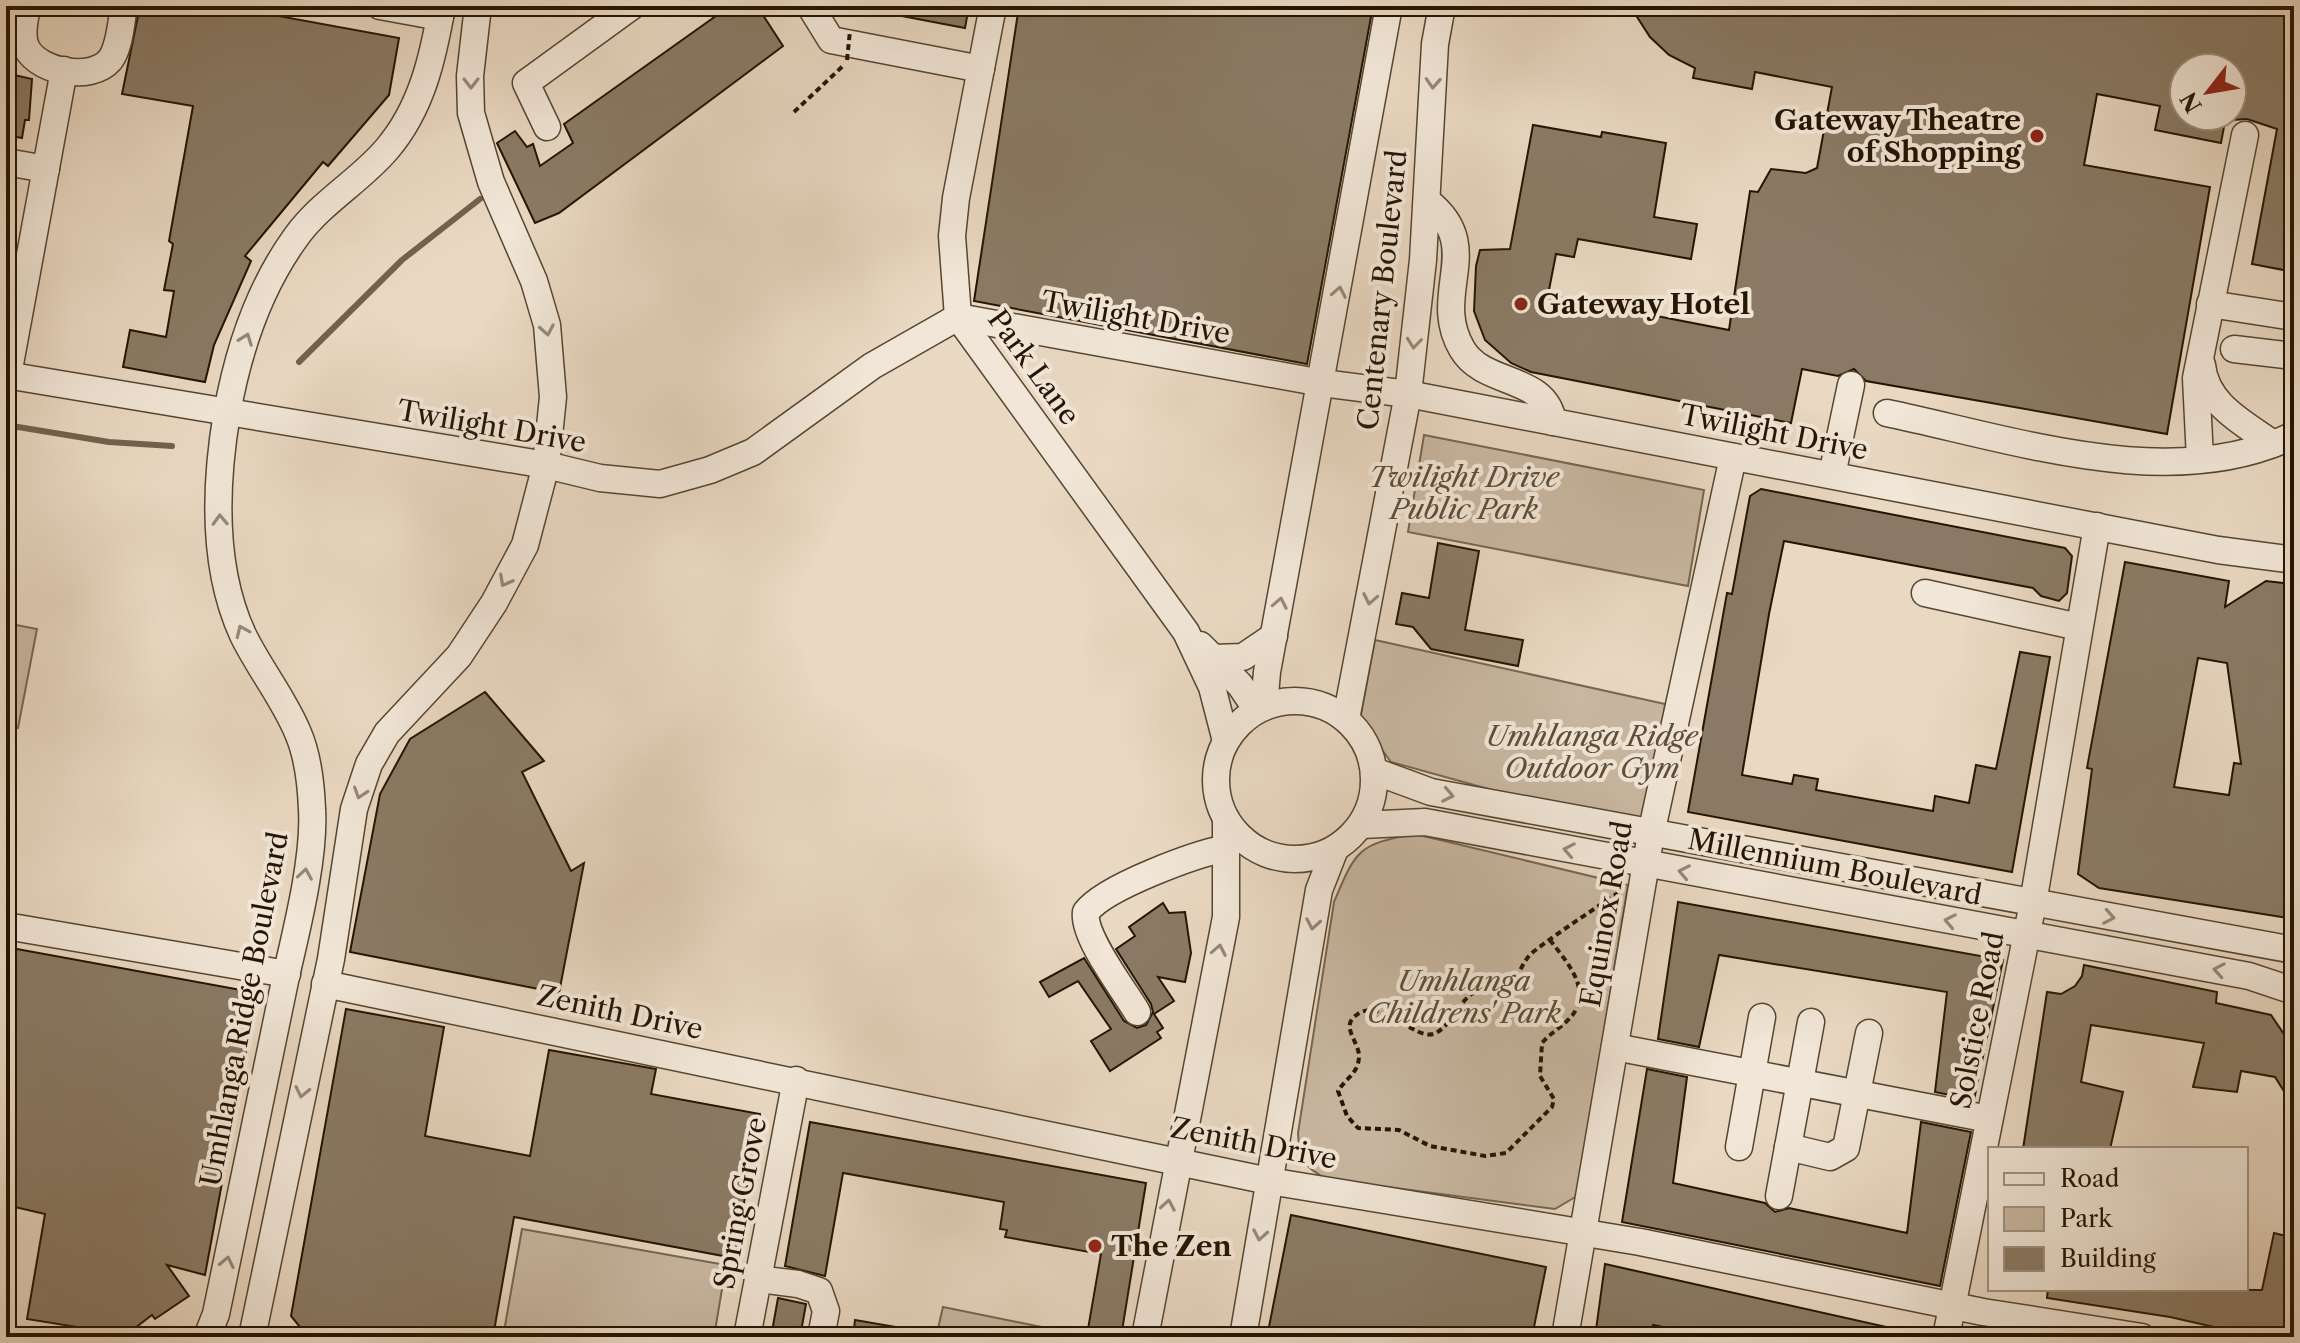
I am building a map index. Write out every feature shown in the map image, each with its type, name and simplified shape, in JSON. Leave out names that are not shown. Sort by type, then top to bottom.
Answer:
[{"type":"street","points":[[27,6],[23,33],[26,47],[42,65],[64,70],[95,69],[107,63],[114,53],[124,6]]},
{"type":"street","points":[[380,6],[441,12]]},
{"type":"street","points":[[252,1337],[325,984],[354,809],[369,764],[387,733],[459,656],[494,603],[525,545],[546,465],[553,397],[547,325],[534,281],[491,182],[471,113],[470,76],[478,6]]},
{"type":"street","points":[[547,127],[526,83],[632,6]]},
{"type":"street","points":[[810,6],[831,40],[981,69]]},
{"type":"street","name":"Park Lane","points":[[993,6],[956,198],[952,236],[958,317],[1186,632],[1260,709]]},
{"type":"street","name":"Centenary Boulevard","points":[[1260,709],[1389,6]]},
{"type":"street","name":"Centenary Boulevard","points":[[1346,719],[1408,394],[1427,201],[1435,44],[1442,6]]},
{"type":"street","name":"Umhlanga Ridge Boulevard","points":[[207,1337],[216,1314],[287,974],[310,845],[311,797],[298,733],[243,635],[229,598],[221,550],[219,497],[227,414],[242,351],[268,280],[298,235],[336,193],[386,149],[406,122],[424,88],[441,12]]},
{"type":"street","points":[[7,375],[64,70]]},
{"type":"street","points":[[2200,459],[2195,388],[2245,135]]},
{"type":"street","points":[[6,162],[46,169]]},
{"type":"street","points":[[1427,201],[1449,220],[1457,243],[1450,299],[1455,334],[1461,348],[1487,374],[1538,393],[1548,402],[1553,422]]},
{"type":"street","points":[[2210,304],[2294,317]]},
{"type":"street","name":"Twilight Drive","points":[[7,375],[546,465],[600,478],[660,484],[710,470],[753,452],[872,366],[958,317],[1322,383],[1408,394],[2218,550],[2294,560]]},
{"type":"street","points":[[2234,349],[2294,356]]},
{"type":"street","points":[[2201,362],[2205,383],[2217,402],[2284,440]]},
{"type":"street","points":[[1832,475],[1851,385]]},
{"type":"street","points":[[1887,413],[2120,462],[2200,459],[2284,440]]},
{"type":"street","name":"Equinox Road","points":[[1565,1337],[1651,834],[1733,457]]},
{"type":"street","name":"Solstice Road","points":[[1946,1337],[2033,903],[2097,526]]},
{"type":"street","points":[[1925,593],[2079,627]]},
{"type":"street","name":"Park Lane","points":[[1186,632],[1212,687],[1226,741]]},
{"type":"street","points":[[1212,658],[1243,657],[1274,636]]},
{"type":"street","points":[[1145,1337],[1176,1159],[1226,917],[1226,820],[1217,794],[1217,767],[1226,741],[1260,709],[1305,701],[1327,708],[1346,719],[1369,752],[1374,771],[1372,799],[1361,825],[1335,849],[1312,858],[1287,860],[1252,846],[1226,820]]},
{"type":"street","name":"Millennium Boulevard","points":[[1374,771],[1431,792],[2294,950]]},
{"type":"street","name":"Millennium Boulevard","points":[[1361,825],[1425,822],[2249,976],[2294,991]]},
{"type":"street","points":[[1137,1012],[1094,941],[1086,925],[1086,912],[1102,897],[1177,863],[1227,848]]},
{"type":"street","points":[[1243,1337],[1319,890],[1335,849]]},
{"type":"street","points":[[6,926],[287,974]]},
{"type":"street","name":"Zenith Drive","points":[[325,984],[1176,1159],[1269,1181],[1583,1232],[1952,1305],[2142,1337]]},
{"type":"street","points":[[1739,1147],[1762,1017]]},
{"type":"street","points":[[1779,1196],[1811,1022]]},
{"type":"street","points":[[1788,1147],[1830,1157],[1839,1154],[1850,1141],[1869,1033]]},
{"type":"street","points":[[1615,1047],[1989,1119]]},
{"type":"street","name":"Spring Grove","points":[[747,1337],[796,1080]]},
{"type":"street","points":[[758,1279],[798,1284],[819,1291],[826,1311],[821,1337]]},
{"type":"path","points":[[794,112],[813,97],[814,90],[840,71],[847,60],[850,31]]},
{"type":"path","points":[[1550,940],[1576,977],[1579,1002],[1576,1011],[1542,1043],[1540,1076],[1554,1099],[1552,1107],[1515,1146],[1506,1153],[1485,1156],[1430,1146],[1399,1130],[1358,1128],[1347,1116],[1338,1091],[1355,1073],[1359,1058],[1348,1028],[1351,1020],[1361,1012],[1374,1011],[1398,1019],[1424,1035],[1433,1034],[1449,1023],[1463,1001],[1476,990],[1506,986],[1522,971],[1529,955],[1550,940],[1623,889]]},
{"type":"green space","name":"Twilight Drive Public Park","points":[[1424,435],[1704,490],[1688,586],[1408,532]]},
{"type":"green space","points":[[6,623],[37,629],[18,728],[6,726]]},
{"type":"green space","name":"Umhlanga Ridge Outdoor Gym","points":[[1375,640],[1665,704],[1651,834],[1391,762],[1360,720]]},
{"type":"green space","name":"Umhlanga Childrens' Park","points":[[1415,834],[1628,885],[1577,1196],[1555,1209],[1327,1179],[1312,1170],[1301,1155],[1298,1133],[1334,902],[1348,870],[1362,852],[1382,841]]},
{"type":"green space","points":[[522,1229],[726,1265],[714,1337],[503,1337]]},
{"type":"green space","points":[[943,1307],[1091,1337],[936,1337]]},
{"type":"building","points":[[140,6],[224,6],[399,38],[389,95],[328,166],[323,162],[245,256],[251,261],[214,345],[205,382],[123,367],[130,330],[166,337],[174,291],[164,290],[173,244],[169,241],[193,106],[122,94]]},
{"type":"building","points":[[730,6],[757,6],[783,46],[559,213],[535,223],[497,143],[515,131],[527,147],[533,144],[540,166],[573,143],[564,124]]},
{"type":"building","points":[[892,6],[969,6],[965,28],[891,14]]},
{"type":"building","points":[[1019,6],[1373,6],[1307,364],[974,301]]},
{"type":"building","points":[[1630,6],[2294,6],[2294,272],[2252,264],[2277,129],[2248,119],[2248,52],[2168,52],[2168,132],[2223,132],[2221,143],[2155,130],[2160,106],[2097,94],[2084,165],[2210,187],[2167,434],[1866,381],[1854,369],[1838,376],[1802,369],[1791,423],[1531,372],[1511,363],[1485,340],[1474,311],[1476,266],[1480,250],[1510,249],[1533,125],[1601,137],[1602,132],[1666,143],[1654,217],[1697,224],[1691,259],[1578,239],[1574,257],[1556,254],[1548,295],[1729,330],[1750,191],[1758,192],[1771,169],[1806,173],[1817,168],[1832,87],[1755,72],[1752,89],[1693,78],[1695,68],[1669,55],[1650,37]]},
{"type":"building","points":[[14,75],[32,79],[29,120],[25,120],[22,138],[6,135],[6,81],[13,82]]},
{"type":"building","points":[[1761,489],[2065,548],[2072,556],[2067,593],[2059,601],[2041,596],[2033,588],[1784,541],[1769,614],[1742,775],[1792,784],[1794,775],[1818,779],[1816,790],[1933,811],[1935,796],[1969,803],[1976,765],[1996,769],[2020,652],[2050,657],[2012,872],[1688,812],[1727,593],[1732,594],[1750,496]]},
{"type":"building","points":[[1438,543],[1479,551],[1465,630],[1523,640],[1518,666],[1431,649],[1413,627],[1396,624],[1402,593],[1429,598]]},
{"type":"building","points":[[2125,562],[2229,581],[2225,607],[2266,581],[2283,583],[2294,592],[2294,919],[2099,888],[2078,874],[2092,769],[2087,768]],"holes":[[[2198,658],[2227,663],[2241,764],[2234,763],[2229,795],[2174,787]]]},
{"type":"building","points":[[485,692],[544,761],[522,772],[571,871],[584,863],[559,993],[350,952],[380,794],[410,739]]},
{"type":"building","points":[[1678,902],[2003,960],[1974,1100],[1935,1092],[1947,992],[1719,955],[1699,1047],[1658,1039]]},
{"type":"building","points":[[1163,903],[1169,913],[1185,912],[1191,953],[1185,982],[1158,977],[1174,1001],[1154,1014],[1163,1028],[1157,1032],[1161,1038],[1110,1071],[1091,1041],[1111,1029],[1078,981],[1049,997],[1040,982],[1084,958],[1124,1021],[1137,1028],[1146,1025],[1153,1012],[1151,1004],[1116,949],[1135,936],[1129,927]]},
{"type":"building","points":[[6,947],[257,993],[205,1275],[167,1265],[189,1296],[155,1319],[152,1315],[126,1335],[27,1319],[45,1214],[6,1205]]},
{"type":"building","points":[[2084,965],[2217,992],[2216,1003],[2271,1015],[2294,1049],[2294,1107],[2275,1077],[2241,1071],[2237,1092],[2193,1087],[2204,1043],[2091,1025],[2081,1082],[2123,1092],[2110,1147],[2023,1147],[2047,992],[2061,994],[2075,986],[2082,976]]},
{"type":"building","points":[[346,1009],[444,1027],[425,1136],[530,1156],[549,1050],[656,1069],[651,1094],[760,1114],[734,1258],[514,1217],[493,1337],[308,1337],[291,1316]]},
{"type":"building","points":[[1647,1069],[1687,1077],[1673,1183],[1765,1203],[1775,1212],[1789,1208],[1907,1233],[1921,1122],[1971,1132],[1940,1286],[1622,1222]]},
{"type":"building","points":[[810,1122],[1146,1183],[1121,1337],[1087,1335],[1101,1254],[1005,1237],[1007,1230],[1000,1229],[1004,1202],[843,1173],[825,1276],[785,1266]]},
{"type":"building","points":[[1291,1215],[1546,1267],[1532,1337],[1267,1337]]},
{"type":"building","points":[[2274,1233],[2294,1238],[2294,1337],[2258,1337],[2170,1317],[2047,1298],[2048,1291],[2262,1290]]},
{"type":"building","points":[[1605,1264],[1900,1330],[1900,1337],[1713,1337],[1653,1325],[1650,1337],[1595,1337]]},
{"type":"building","points":[[778,1298],[806,1304],[800,1337],[771,1337]]},
{"type":"building","points":[[855,1320],[902,1328],[902,1337],[853,1337]]},
{"type":"waterway","points":[[299,362],[402,260],[480,199]]},
{"type":"waterway","points":[[6,425],[109,442],[172,446]]},
{"type":"place","name":"Gateway Theatre of Shopping","points":[[2037,136]]},
{"type":"place","name":"Gateway Hotel","points":[[1521,304]]},
{"type":"place","name":"The Zen","points":[[1095,1246]]}]
